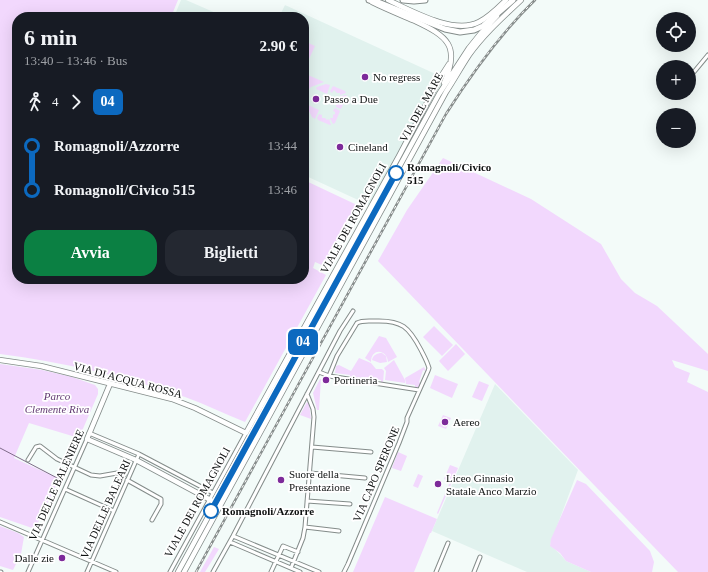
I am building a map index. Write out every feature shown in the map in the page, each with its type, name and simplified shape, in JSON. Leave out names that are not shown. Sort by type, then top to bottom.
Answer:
[{"type":"main road","points":[[368,0],[378,2],[445,29],[460,32],[483,26],[507,2]]},
{"type":"main road","points":[[403,0],[424,0]]},
{"type":"main road","name":"VIA DEL MARE","points":[[507,2],[513,0]]},
{"type":"street","points":[[368,0],[431,28],[446,40],[451,57],[446,77],[439,94]]},
{"type":"street","points":[[388,0],[442,22],[456,26],[474,24],[482,21],[507,2]]},
{"type":"street","points":[[184,572],[446,92],[469,55],[497,22],[521,0]]},
{"type":"street","name":"VIA DEL MARE","points":[[178,572],[439,94],[469,48],[507,2]]},
{"type":"street","points":[[696,70],[708,55]]},
{"type":"street","name":"VIALE DEI ROMAGNOLI","points":[[170,572],[449,64]]},
{"type":"street","points":[[213,572],[343,326],[353,311]]},
{"type":"street","name":"VIA CAPO SPERONE","points":[[329,376],[338,356],[357,323],[363,321],[391,320],[410,331],[427,363],[428,370],[407,418],[407,422],[399,443],[344,572]]},
{"type":"street","name":"VIA DI ACQUA ROSSA","points":[[0,360],[41,366],[182,403],[246,432]]},
{"type":"street","points":[[319,372],[329,376],[419,390]]},
{"type":"street","name":"VIA DELLE BALENIERE","points":[[28,572],[110,384]]},
{"type":"street","points":[[291,568],[303,538],[310,473],[314,414],[307,394]]},
{"type":"street","points":[[89,433],[139,454],[213,493]]},
{"type":"street","points":[[87,439],[136,460],[221,506]]},
{"type":"street","points":[[28,460],[35,448],[40,446],[57,459],[95,475],[117,473],[124,475]]},
{"type":"street","points":[[312,447],[371,452]]},
{"type":"street","name":"VIA DELLE BALEARI","points":[[87,572],[139,454]]},
{"type":"street","points":[[310,473],[365,478]]},
{"type":"street","points":[[127,480],[161,499],[152,520]]},
{"type":"street","points":[[194,491],[197,484]]},
{"type":"street","points":[[65,489],[114,511]]},
{"type":"street","points":[[307,501],[350,504]]},
{"type":"street","points":[[0,522],[116,572]]},
{"type":"street","points":[[305,527],[339,530]]},
{"type":"street","points":[[233,536],[318,572]]},
{"type":"street","points":[[230,542],[300,572]]},
{"type":"street","points":[[436,572],[448,543]]},
{"type":"street","points":[[271,572],[283,546],[298,552]]},
{"type":"street","points":[[474,572],[480,557]]},
{"type":"street","name":"VIA CAPO SPERONE","points":[[347,572],[348,564]]},
{"type":"shaded area","points":[[181,0],[186,0],[214,12],[176,12]]},
{"type":"shaded area","points":[[285,5],[300,12],[282,12]]},
{"type":"shaded area","points":[[309,16],[453,82],[382,211],[309,177]]},
{"type":"shaded area","points":[[495,384],[578,470],[550,545],[566,561],[591,572],[527,572],[432,531]]},
{"type":"green space","points":[[0,0],[178,0],[173,12],[12,12],[12,284],[309,284],[309,182],[357,205],[324,266],[315,262],[313,268],[326,275],[245,422],[192,400],[140,383],[70,366],[0,354]]},
{"type":"green space","points":[[309,43],[315,46],[309,59]]},
{"type":"green space","points":[[309,75],[324,82],[309,89]]},
{"type":"green space","points":[[326,84],[330,85],[327,94],[316,89],[317,87]]},
{"type":"green space","points":[[333,86],[345,91],[346,93],[340,95],[340,93],[337,93],[334,90],[332,93],[330,91]]},
{"type":"green space","points":[[340,96],[347,96],[341,109],[336,107],[336,103],[339,104],[342,98]]},
{"type":"green space","points":[[309,105],[319,110],[315,119],[309,111]]},
{"type":"green space","points":[[335,108],[340,111],[335,123],[333,124],[330,118],[333,118],[333,115],[335,114],[333,111]]},
{"type":"green space","points":[[319,114],[322,115],[322,118],[327,120],[329,119],[331,125],[318,120],[317,118]]},
{"type":"green space","points":[[443,158],[531,199],[601,244],[621,279],[635,293],[657,306],[708,354],[708,371],[672,360],[675,367],[690,373],[687,382],[708,392],[708,572],[678,572],[378,261],[407,210]]},
{"type":"green space","points":[[434,326],[453,345],[442,356],[423,337]]},
{"type":"green space","points":[[379,336],[386,338],[397,357],[388,362],[385,355],[376,352],[372,357],[371,362],[365,358]]},
{"type":"green space","points":[[456,344],[465,354],[448,371],[439,361]]},
{"type":"green space","points":[[378,353],[382,353],[386,356],[387,362],[380,363],[372,360]]},
{"type":"green space","points":[[359,358],[371,363],[376,369],[382,369],[384,371],[383,383],[381,383],[381,380],[361,377],[360,380],[350,378],[350,375],[335,373],[336,366],[339,365],[351,371]]},
{"type":"green space","points":[[394,360],[405,380],[405,383],[385,380],[386,371],[384,368]]},
{"type":"green space","name":"Parco Clemente Riva","points":[[0,364],[42,370],[72,377],[95,385],[98,389],[98,394],[79,438],[29,423],[14,458],[59,479],[35,529],[0,517]]},
{"type":"green space","points":[[424,367],[426,371],[423,370],[419,382],[421,383],[418,388],[415,388],[415,385],[406,384],[405,378]]},
{"type":"green space","points":[[435,375],[458,384],[452,398],[430,388]]},
{"type":"green space","points":[[320,379],[319,410],[317,410],[313,393]]},
{"type":"green space","points":[[479,381],[489,385],[482,401],[472,397]]},
{"type":"green space","points":[[307,402],[309,404],[311,419],[300,415]]},
{"type":"green space","points":[[443,415],[451,418],[446,429],[438,426]]},
{"type":"green space","points":[[398,452],[407,456],[401,471],[392,468]]},
{"type":"green space","points":[[450,465],[458,468],[438,514],[437,513],[450,482],[444,479]]},
{"type":"green space","points":[[418,474],[423,476],[418,488],[413,486]]},
{"type":"green space","points":[[577,480],[586,484],[650,551],[654,562],[652,572],[591,572],[566,561],[560,553],[550,546],[551,539]]},
{"type":"green space","points":[[385,497],[437,519],[414,572],[353,572]]},
{"type":"green space","points":[[0,526],[24,537],[21,554],[13,570],[0,566]]},
{"type":"green space","points":[[214,547],[219,549],[205,572],[200,572]]},
{"type":"waterway","points":[[0,448],[61,480]]},
{"type":"railway","points":[[196,572],[446,114],[487,54],[510,26],[535,0]]},
{"type":"bus line","name":"04","points":[[211,511],[396,173]]},
{"type":"place","name":"No regress","points":[[365,77]]},
{"type":"place","name":"Passo a Due","points":[[316,99]]},
{"type":"place","name":"Cineland","points":[[340,147]]},
{"type":"place","name":"Romagnoli/Civico 515","points":[[396,173]]},
{"type":"place","name":"Portineria","points":[[326,380]]},
{"type":"place","name":"Aereo","points":[[445,422]]},
{"type":"place","name":"Suore della Presentazione","points":[[281,480]]},
{"type":"place","name":"Liceo Ginnasio Statale Anco Marzio","points":[[438,484]]},
{"type":"place","name":"Romagnoli/Azzorre","points":[[211,511]]},
{"type":"place","name":"Dalle zie","points":[[62,558]]}]
